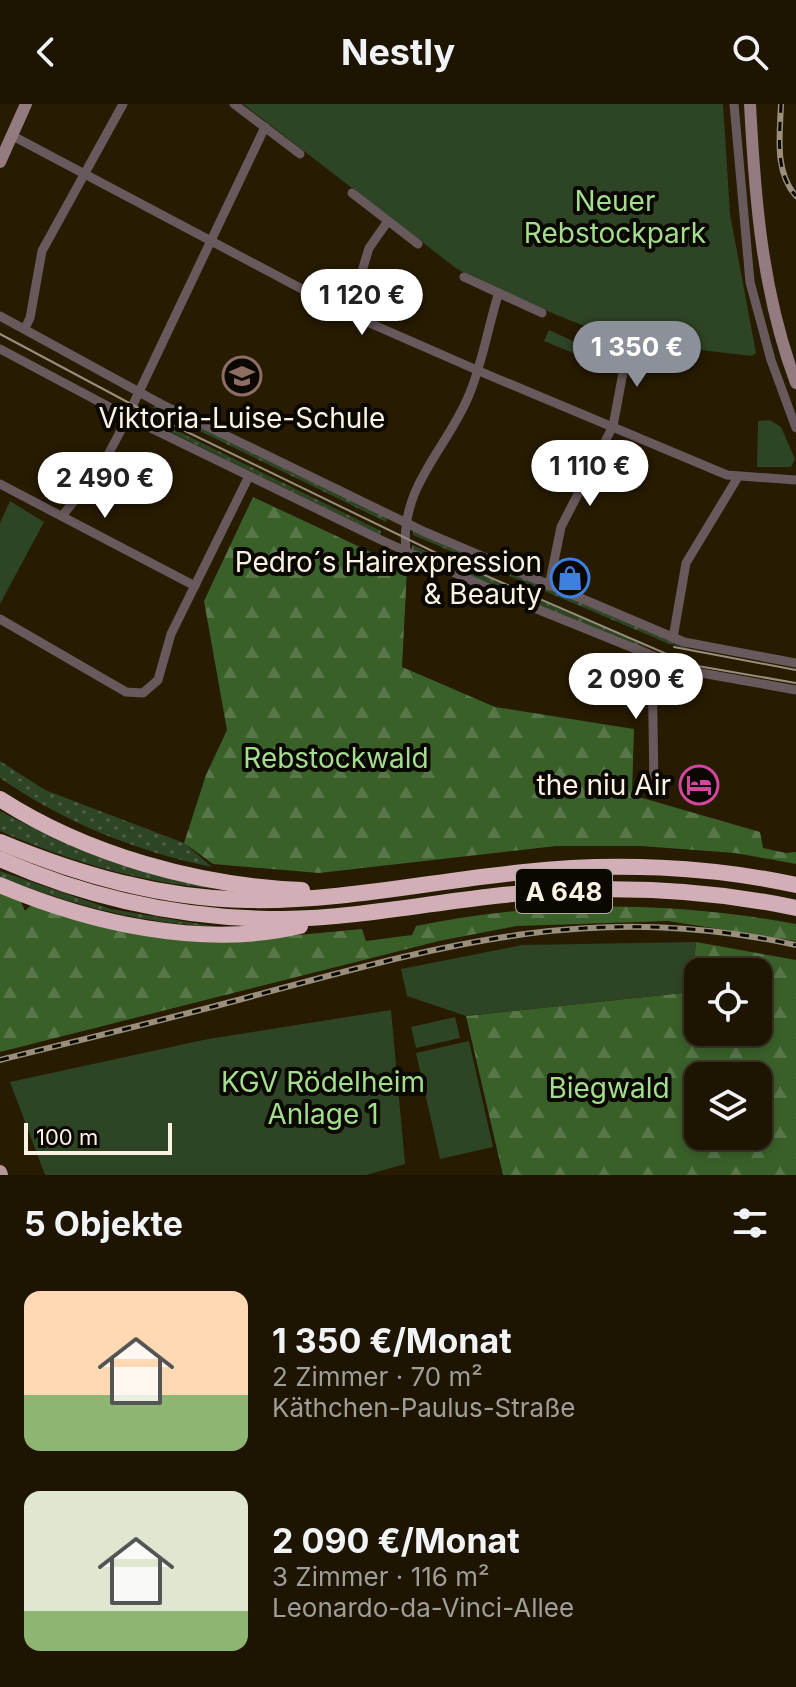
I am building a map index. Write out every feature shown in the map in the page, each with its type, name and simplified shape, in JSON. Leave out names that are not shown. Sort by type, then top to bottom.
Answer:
[{"type":"highway","points":[[0,799],[62,832],[169,870],[249,886],[359,892]]},
{"type":"highway","name":"A 648","points":[[0,842],[127,886],[194,897],[280,900],[579,867],[796,883]]},
{"type":"highway","name":"A 648","points":[[0,859],[58,884],[157,909],[243,918],[332,916],[493,896],[580,891],[694,894],[796,908]]},
{"type":"highway","points":[[0,885],[71,911],[146,927],[264,932],[332,916]]},
{"type":"main road","points":[[0,162],[26,104]]},
{"type":"main road","points":[[750,104],[756,218],[763,265],[783,348],[796,383]]},
{"type":"street","points":[[25,328],[42,251],[123,104]]},
{"type":"street","points":[[234,104],[300,154]]},
{"type":"street","points":[[734,104],[750,282],[771,360],[796,428]]},
{"type":"street","points":[[62,516],[101,468],[128,417],[265,127]]},
{"type":"street","points":[[11,135],[349,314],[478,371],[738,477],[786,477],[796,480]]},
{"type":"street","points":[[352,193],[418,244]]},
{"type":"street","points":[[349,314],[369,248],[388,221]]},
{"type":"street","points":[[464,277],[542,313]]},
{"type":"street","points":[[406,551],[406,523],[421,475],[468,398],[498,295]]},
{"type":"street","points":[[0,316],[141,391],[406,523],[549,586],[673,638],[796,663]]},
{"type":"street","points":[[596,334],[628,346],[676,351]]},
{"type":"street","points":[[549,586],[561,527],[613,426],[628,346]]},
{"type":"street","points":[[0,349],[128,417],[406,551],[652,657],[697,673],[796,690]]},
{"type":"street","points":[[0,619],[126,692],[143,693],[158,680],[171,634],[249,476]]},
{"type":"street","points":[[673,638],[686,563],[738,477]]},
{"type":"street","points":[[0,484],[195,586]]},
{"type":"street","points":[[652,657],[654,787]]},
{"type":"green space","name":"Neuer Rebstockpark","points":[[243,104],[723,104],[730,214],[756,353],[752,356],[649,344],[625,329],[611,337],[508,295],[457,269]]},
{"type":"green space","points":[[549,330],[588,348],[585,358],[544,341]]},
{"type":"green space","points":[[155,405],[387,518],[386,522],[153,408]]},
{"type":"green space","points":[[149,417],[381,531],[380,535],[148,421]]},
{"type":"green space","points":[[770,420],[781,427],[795,459],[791,467],[757,467],[758,421]]},
{"type":"green space","name":"Rebstockwald","points":[[253,497],[407,569],[402,667],[495,707],[634,729],[632,795],[760,832],[763,848],[796,852],[796,864],[735,853],[641,846],[556,846],[319,873],[213,864],[184,843],[206,775],[227,730],[204,601]]},
{"type":"green space","points":[[10,501],[44,522],[0,604],[0,523]]},
{"type":"green space","points":[[413,530],[692,650],[667,643],[413,535]]},
{"type":"green space","points":[[412,545],[626,637],[674,662],[443,565],[412,549]]},
{"type":"green space","points":[[0,761],[45,790],[184,843],[212,867],[129,844],[75,822],[0,778]]},
{"type":"green space","points":[[0,811],[28,826],[86,849],[235,890],[144,878],[57,854],[0,831]]},
{"type":"green space","points":[[0,871],[111,909],[217,927],[107,911],[0,877]]},
{"type":"green space","points":[[0,891],[20,900],[25,911],[31,905],[103,926],[287,936],[362,929],[366,941],[412,935],[416,926],[511,911],[653,908],[748,916],[796,924],[796,941],[668,921],[517,926],[439,941],[0,1052]]},
{"type":"green space","name":"Biegwald","points":[[696,942],[796,960],[796,1175],[503,1175],[466,1016],[684,993],[684,1046],[772,1046],[772,958],[694,958]]},
{"type":"green space","points":[[696,942],[694,958],[684,958],[684,993],[466,1016],[407,996],[401,969],[522,945]]},
{"type":"green space","name":"KGV Rödelheim Anlage 1","points":[[391,1010],[405,1164],[366,1175],[45,1175],[10,1082],[208,1039]]},
{"type":"green space","points":[[455,1017],[460,1038],[416,1048],[411,1027]]},
{"type":"green space","points":[[469,1041],[493,1147],[440,1159],[416,1053]]},
{"type":"tram line","points":[[0,334],[148,413],[459,564],[692,665],[796,683]]},
{"type":"tram line","points":[[674,647],[796,670]]},
{"type":"railway","points":[[781,104],[781,164],[796,196]]},
{"type":"railway","points":[[0,1060],[391,960],[522,934],[587,928],[654,927],[723,932],[796,945]]},
{"type":"place","name":"Viktoria-Luise-Schule","points":[[242,376]]},
{"type":"place","name":"Pedro´s Hairexpression & Beauty","points":[[570,578]]},
{"type":"place","name":"the niu Air","points":[[699,785]]}]
